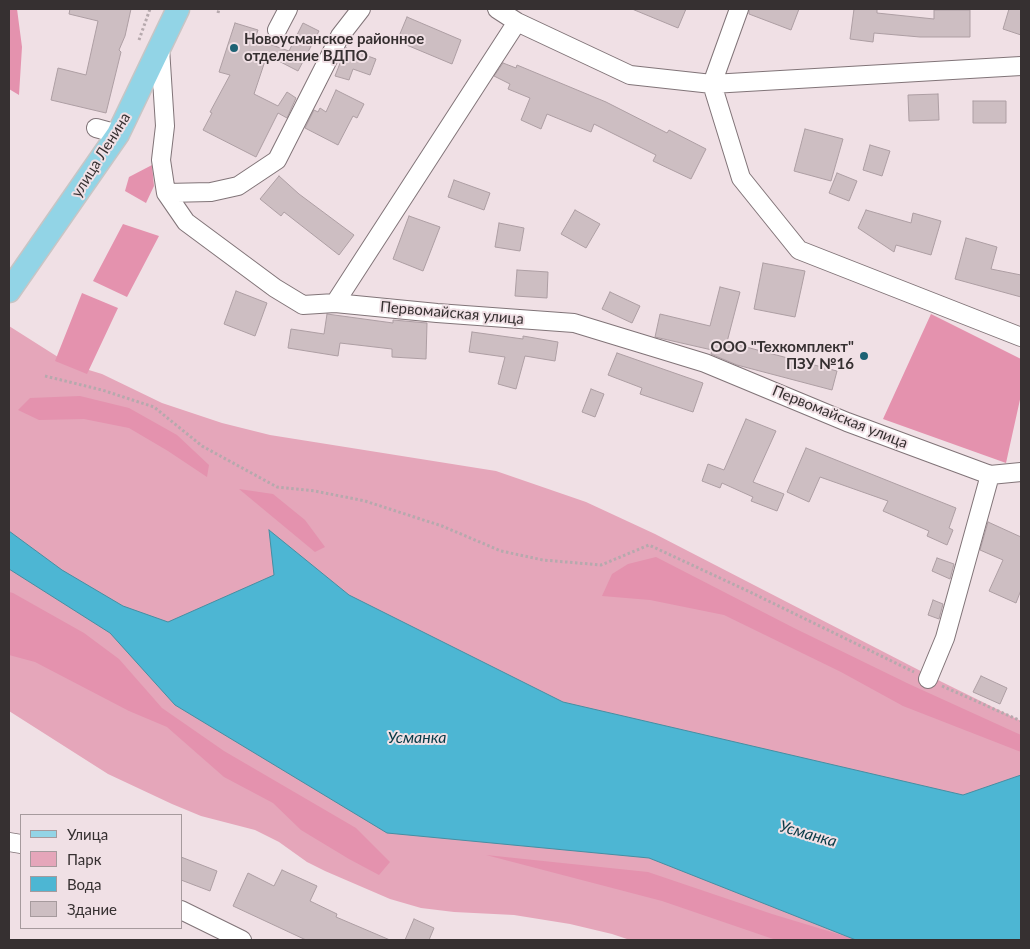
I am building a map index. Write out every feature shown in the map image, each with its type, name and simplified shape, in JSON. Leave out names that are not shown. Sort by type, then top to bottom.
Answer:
[{"type":"main road","name":"улица Ленина","points":[[9,291],[118,134],[178,9]]},
{"type":"street","points":[[277,30],[288,9]]},
{"type":"street","points":[[160,48],[165,126],[161,160],[166,193],[211,192],[238,186],[277,160],[340,36],[361,9]]},
{"type":"street","points":[[497,9],[517,22],[630,75],[712,84],[1021,66]]},
{"type":"street","points":[[739,9],[712,84],[741,178],[799,250],[1021,337]]},
{"type":"street","points":[[335,303],[517,22]]},
{"type":"street","points":[[96,128],[118,134]]},
{"type":"street","name":"Первомайская улица","points":[[166,193],[186,222],[275,288],[303,305],[335,303],[436,313],[574,323],[705,363],[847,422],[990,475],[1021,472]]},
{"type":"street","points":[[928,679],[945,638],[990,475]]},
{"type":"street","points":[[182,910],[242,940]]},
{"type":"path","points":[[218,13],[219,9]]},
{"type":"path","points":[[45,376],[102,390],[154,407],[202,446],[277,487],[314,491],[365,501],[442,526],[502,551],[543,560],[601,565],[649,546],[750,592],[928,679],[1021,721]]},
{"type":"green space","points":[[9,326],[69,364],[102,374],[162,403],[222,423],[270,435],[496,471],[586,502],[655,534],[1021,721],[1021,940],[630,940],[570,924],[514,915],[454,912],[421,908],[390,899],[325,871],[307,862],[279,842],[255,830],[201,816],[108,774],[9,711]]},
{"type":"shaded area","points":[[9,9],[17,9],[22,47],[19,95],[9,89]]},
{"type":"shaded area","points":[[152,165],[154,186],[146,203],[125,191],[129,177]]},
{"type":"shaded area","points":[[123,224],[159,236],[127,297],[93,281]]},
{"type":"shaded area","points":[[82,293],[118,308],[87,374],[55,361]]},
{"type":"shaded area","points":[[931,314],[1021,359],[1021,395],[1006,463],[883,419]]},
{"type":"shaded area","points":[[80,396],[129,408],[177,435],[209,465],[207,477],[129,428],[84,419],[39,420],[18,410],[30,398]]},
{"type":"shaded area","points":[[239,489],[273,494],[305,520],[325,547],[315,552]]},
{"type":"shaded area","points":[[656,557],[794,628],[909,684],[1021,735],[1021,752],[903,706],[841,672],[724,615],[650,600],[602,596],[612,574],[628,564]]},
{"type":"shaded area","points":[[9,592],[84,633],[119,659],[162,708],[224,751],[356,828],[390,862],[379,875],[349,859],[301,830],[273,803],[224,777],[167,727],[129,711],[35,662],[9,655]]},
{"type":"shaded area","points":[[486,855],[648,872],[772,914],[858,940],[776,940],[662,901]]},
{"type":"water","name":"Усманка","points":[[269,530],[349,595],[563,702],[963,795],[1021,775],[1021,940],[856,940],[649,858],[387,833],[175,705],[110,633],[9,569],[9,531],[62,570],[123,606],[168,622],[274,575]]},
{"type":"building","points":[[70,9],[131,9],[125,36],[119,50],[121,52],[106,113],[51,100],[58,68],[86,75],[98,21],[69,14]]},
{"type":"building","points":[[632,9],[686,9],[678,28]]},
{"type":"building","points":[[749,9],[799,9],[791,30],[749,14]]},
{"type":"building","points":[[854,9],[877,9],[877,13],[934,19],[934,10],[970,10],[970,37],[920,37],[874,33],[873,42],[850,39]]},
{"type":"building","points":[[1009,9],[1021,9],[1021,35],[1003,29]]},
{"type":"building","points":[[407,17],[461,40],[452,64],[397,41]]},
{"type":"building","points":[[235,23],[258,30],[255,39],[289,51],[303,23],[319,31],[298,71],[267,55],[254,94],[278,106],[287,92],[296,98],[287,118],[278,113],[256,157],[203,130],[212,113],[210,112],[230,75],[219,72]]},
{"type":"building","points":[[346,48],[376,59],[370,75],[353,69],[349,80],[335,76]]},
{"type":"building","points":[[503,63],[516,68],[517,65],[606,102],[667,133],[669,130],[706,149],[691,179],[653,161],[656,155],[594,124],[591,132],[547,114],[541,129],[521,120],[530,98],[508,89],[510,84],[494,76]]},
{"type":"building","points":[[336,90],[364,104],[357,118],[353,116],[338,145],[305,128],[314,110],[318,112],[320,108],[326,112]]},
{"type":"building","points":[[938,94],[939,120],[909,121],[908,95]]},
{"type":"building","points":[[973,101],[1006,101],[1006,123],[973,123]]},
{"type":"building","points":[[805,129],[843,139],[831,181],[794,171]]},
{"type":"building","points":[[870,145],[890,151],[882,176],[863,170]]},
{"type":"building","points":[[837,173],[857,181],[849,201],[829,193]]},
{"type":"building","points":[[279,176],[299,194],[354,235],[339,255],[284,212],[281,216],[260,199]]},
{"type":"building","points":[[454,180],[490,193],[484,210],[448,197]]},
{"type":"building","points":[[575,210],[600,224],[586,248],[561,234]]},
{"type":"building","points":[[866,210],[911,223],[913,213],[941,221],[931,255],[896,245],[894,252],[858,228]]},
{"type":"building","points":[[409,216],[440,227],[423,271],[393,259]]},
{"type":"building","points":[[499,223],[524,228],[520,251],[495,247]]},
{"type":"building","points":[[966,238],[997,247],[991,269],[1021,275],[1021,297],[955,279]]},
{"type":"building","points":[[763,263],[805,271],[795,317],[754,309]]},
{"type":"building","points":[[517,270],[548,272],[547,298],[515,296]]},
{"type":"building","points":[[720,287],[740,292],[727,342],[837,371],[832,390],[737,365],[711,354],[712,350],[655,337],[660,314],[710,326]]},
{"type":"building","points":[[236,291],[267,303],[255,336],[224,324]]},
{"type":"building","points":[[610,292],[640,306],[632,323],[602,309]]},
{"type":"building","points":[[327,314],[393,323],[393,320],[427,323],[426,359],[392,357],[392,349],[340,343],[338,356],[288,348],[291,329],[324,334]]},
{"type":"building","points":[[472,332],[523,339],[523,336],[558,342],[555,361],[525,356],[516,389],[498,384],[505,357],[469,352]]},
{"type":"building","points":[[617,353],[703,383],[693,412],[640,394],[642,388],[608,375]]},
{"type":"building","points":[[591,389],[604,394],[595,417],[582,412]]},
{"type":"building","points":[[746,419],[776,431],[753,482],[784,494],[777,511],[751,501],[753,497],[722,483],[720,488],[702,481],[708,464],[724,470]]},
{"type":"building","points":[[806,448],[956,508],[949,528],[953,530],[947,545],[927,536],[929,531],[883,511],[888,501],[820,477],[809,502],[787,492]]},
{"type":"building","points":[[988,522],[1021,537],[1021,590],[1016,603],[989,591],[1003,560],[980,550]]},
{"type":"building","points":[[937,558],[954,564],[950,579],[932,571]]},
{"type":"building","points":[[933,600],[943,604],[939,619],[928,615]]},
{"type":"building","points":[[981,676],[1007,688],[1000,704],[973,692]]},
{"type":"building","points":[[182,857],[217,871],[210,891],[182,880]]},
{"type":"building","points":[[282,870],[317,886],[310,901],[337,914],[336,917],[390,940],[306,940],[233,906],[248,873],[274,886]]},
{"type":"building","points":[[414,919],[434,928],[429,940],[405,940]]},
{"type":"place","name":"Новоусманское районное отделение ВДПО","points":[[234,48]]},
{"type":"place","name":"ООО \"Техкомплект\" ПЗУ №16","points":[[864,356]]}]
